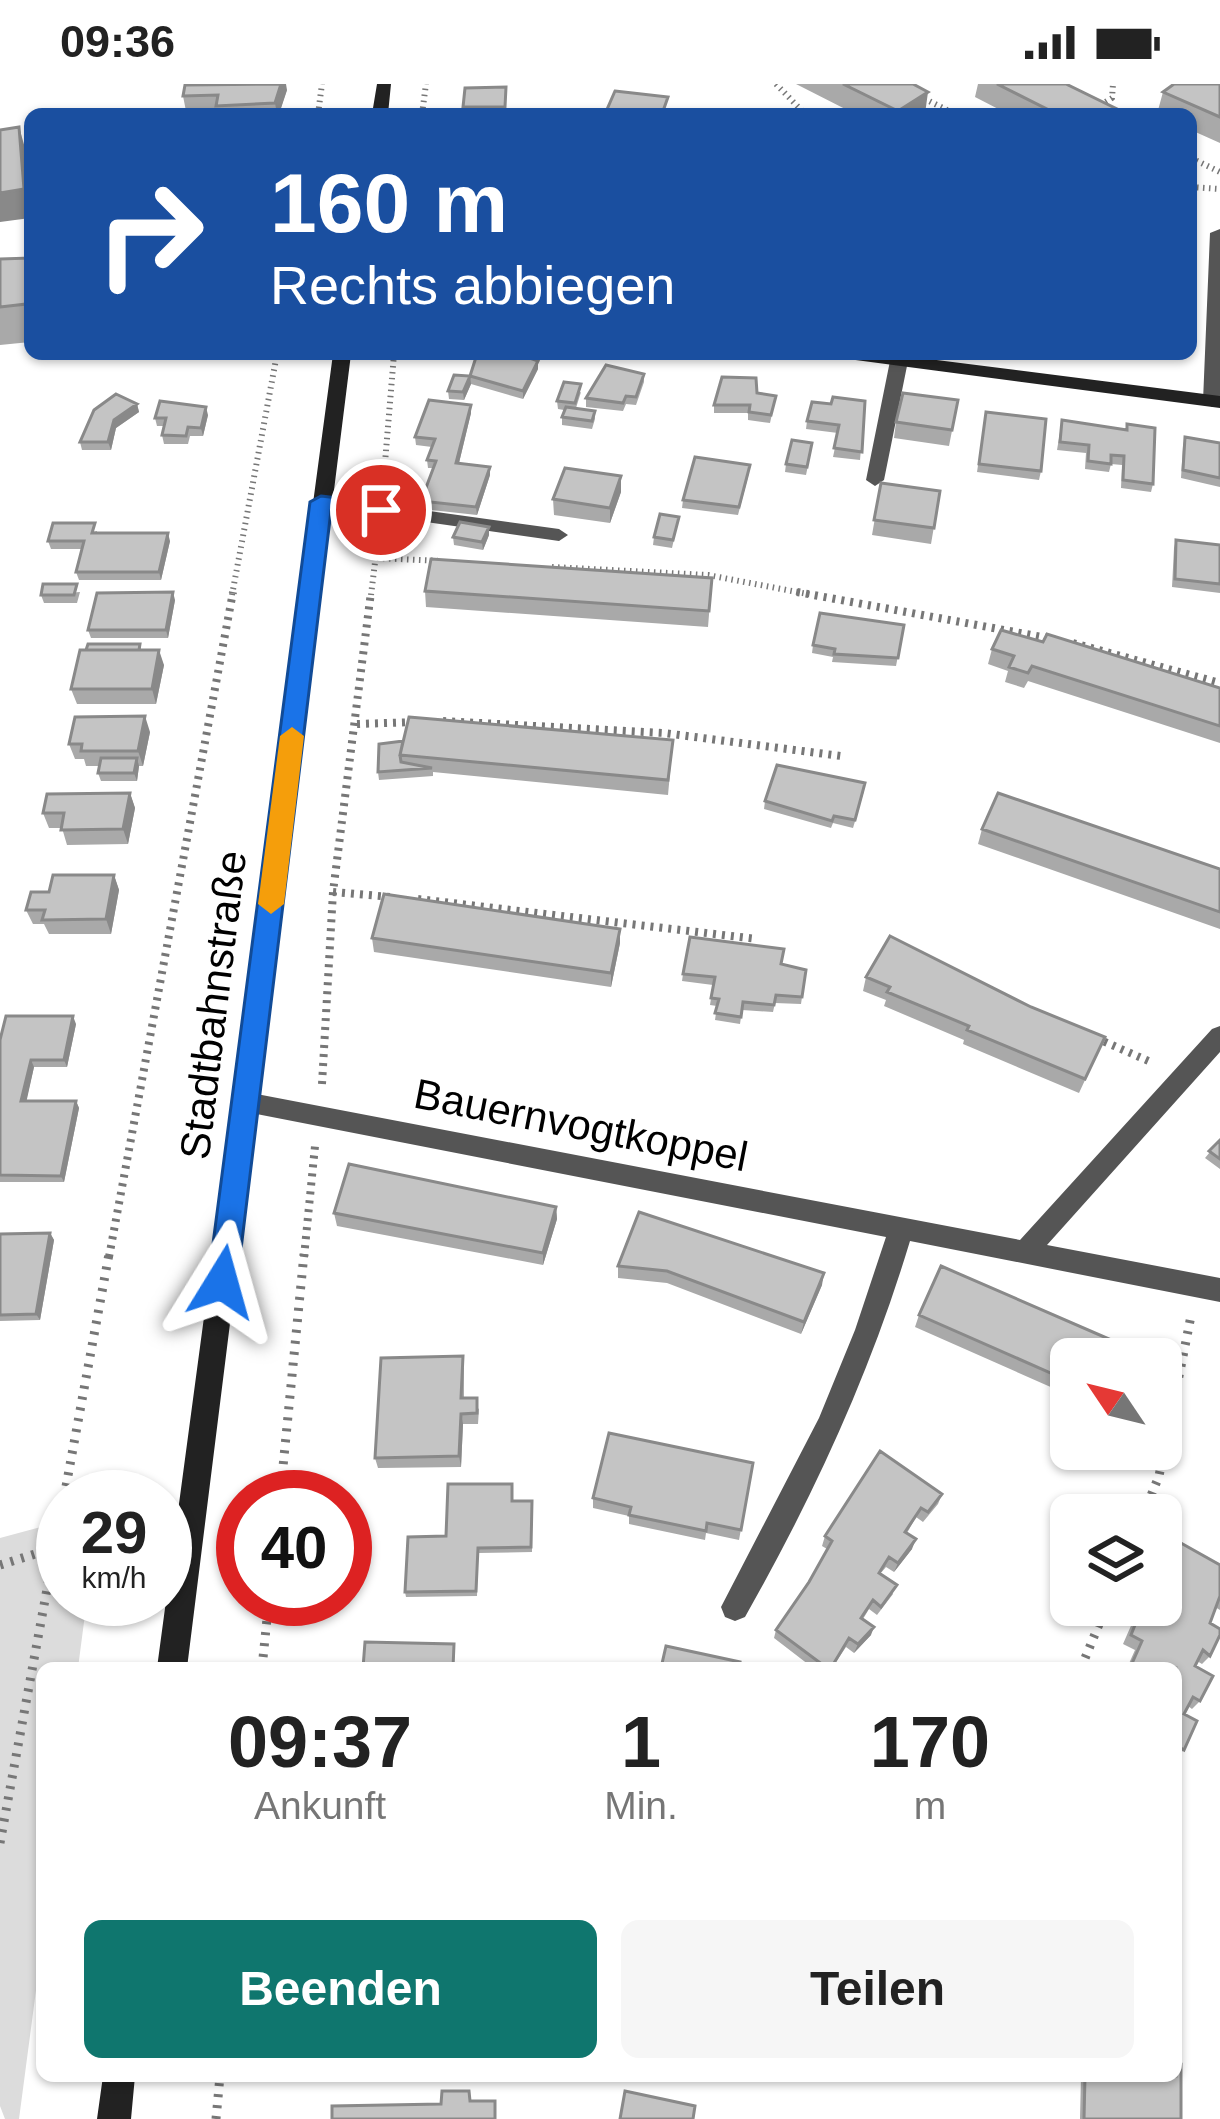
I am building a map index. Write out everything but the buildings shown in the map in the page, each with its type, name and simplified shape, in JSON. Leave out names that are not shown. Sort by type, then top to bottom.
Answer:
[{"type":"street","points":[[892,360],[1216,401],[1218,233]]},
{"type":"street","name":"Stadtbahnstraße","points":[[173,1662],[341,360]]},
{"type":"street","points":[[875,480],[899,361]]},
{"type":"street","points":[[321,502],[559,535]]},
{"type":"street","points":[[1025,1252],[1220,1036]]},
{"type":"street","name":"Bauernvogtkoppel","points":[[246,1102],[900,1232],[1209,1288]]},
{"type":"street","points":[[735,1607],[824,1446],[859,1364],[900,1232]]},
{"type":"street","points":[[114,2119],[118,2082]]},
{"type":"path","points":[[776,84],[794,108]]},
{"type":"path","points":[[1097,108],[1112,98],[1113,84]]},
{"type":"path","points":[[914,93],[942,108]]},
{"type":"path","points":[[1078,101],[1093,108]]},
{"type":"path","points":[[66,1470],[276,360]]},
{"type":"path","points":[[283,1470],[319,1116],[333,892],[376,558],[394,360]]},
{"type":"path","points":[[376,558],[448,562]]},
{"type":"path","points":[[542,567],[709,575],[1087,646],[1220,683]]},
{"type":"path","points":[[357,724],[470,720],[664,733],[842,756]]},
{"type":"path","points":[[333,892],[543,910],[757,939]]},
{"type":"path","points":[[1081,1032],[1182,1076]]},
{"type":"path","points":[[1152,1494],[1209,1288]]},
{"type":"path","points":[[0,1565],[36,1554]]},
{"type":"path","points":[[0,1843],[38,1626]]},
{"type":"path","points":[[263,1662],[266,1626]]},
{"type":"path","points":[[1083,1662],[1098,1626]]},
{"type":"path","points":[[216,2119],[219,2082]]},
{"type":"shaded area","points":[[36,1528],[36,1626],[83,1626],[79,1662],[36,1662],[36,1990],[19,2119],[5,2119],[0,2106],[0,1538]]},
{"type":"slow traffic","points":[[271,904],[292,736]]},
{"type":"route","points":[[222,1282],[321,502],[381,510]]}]
